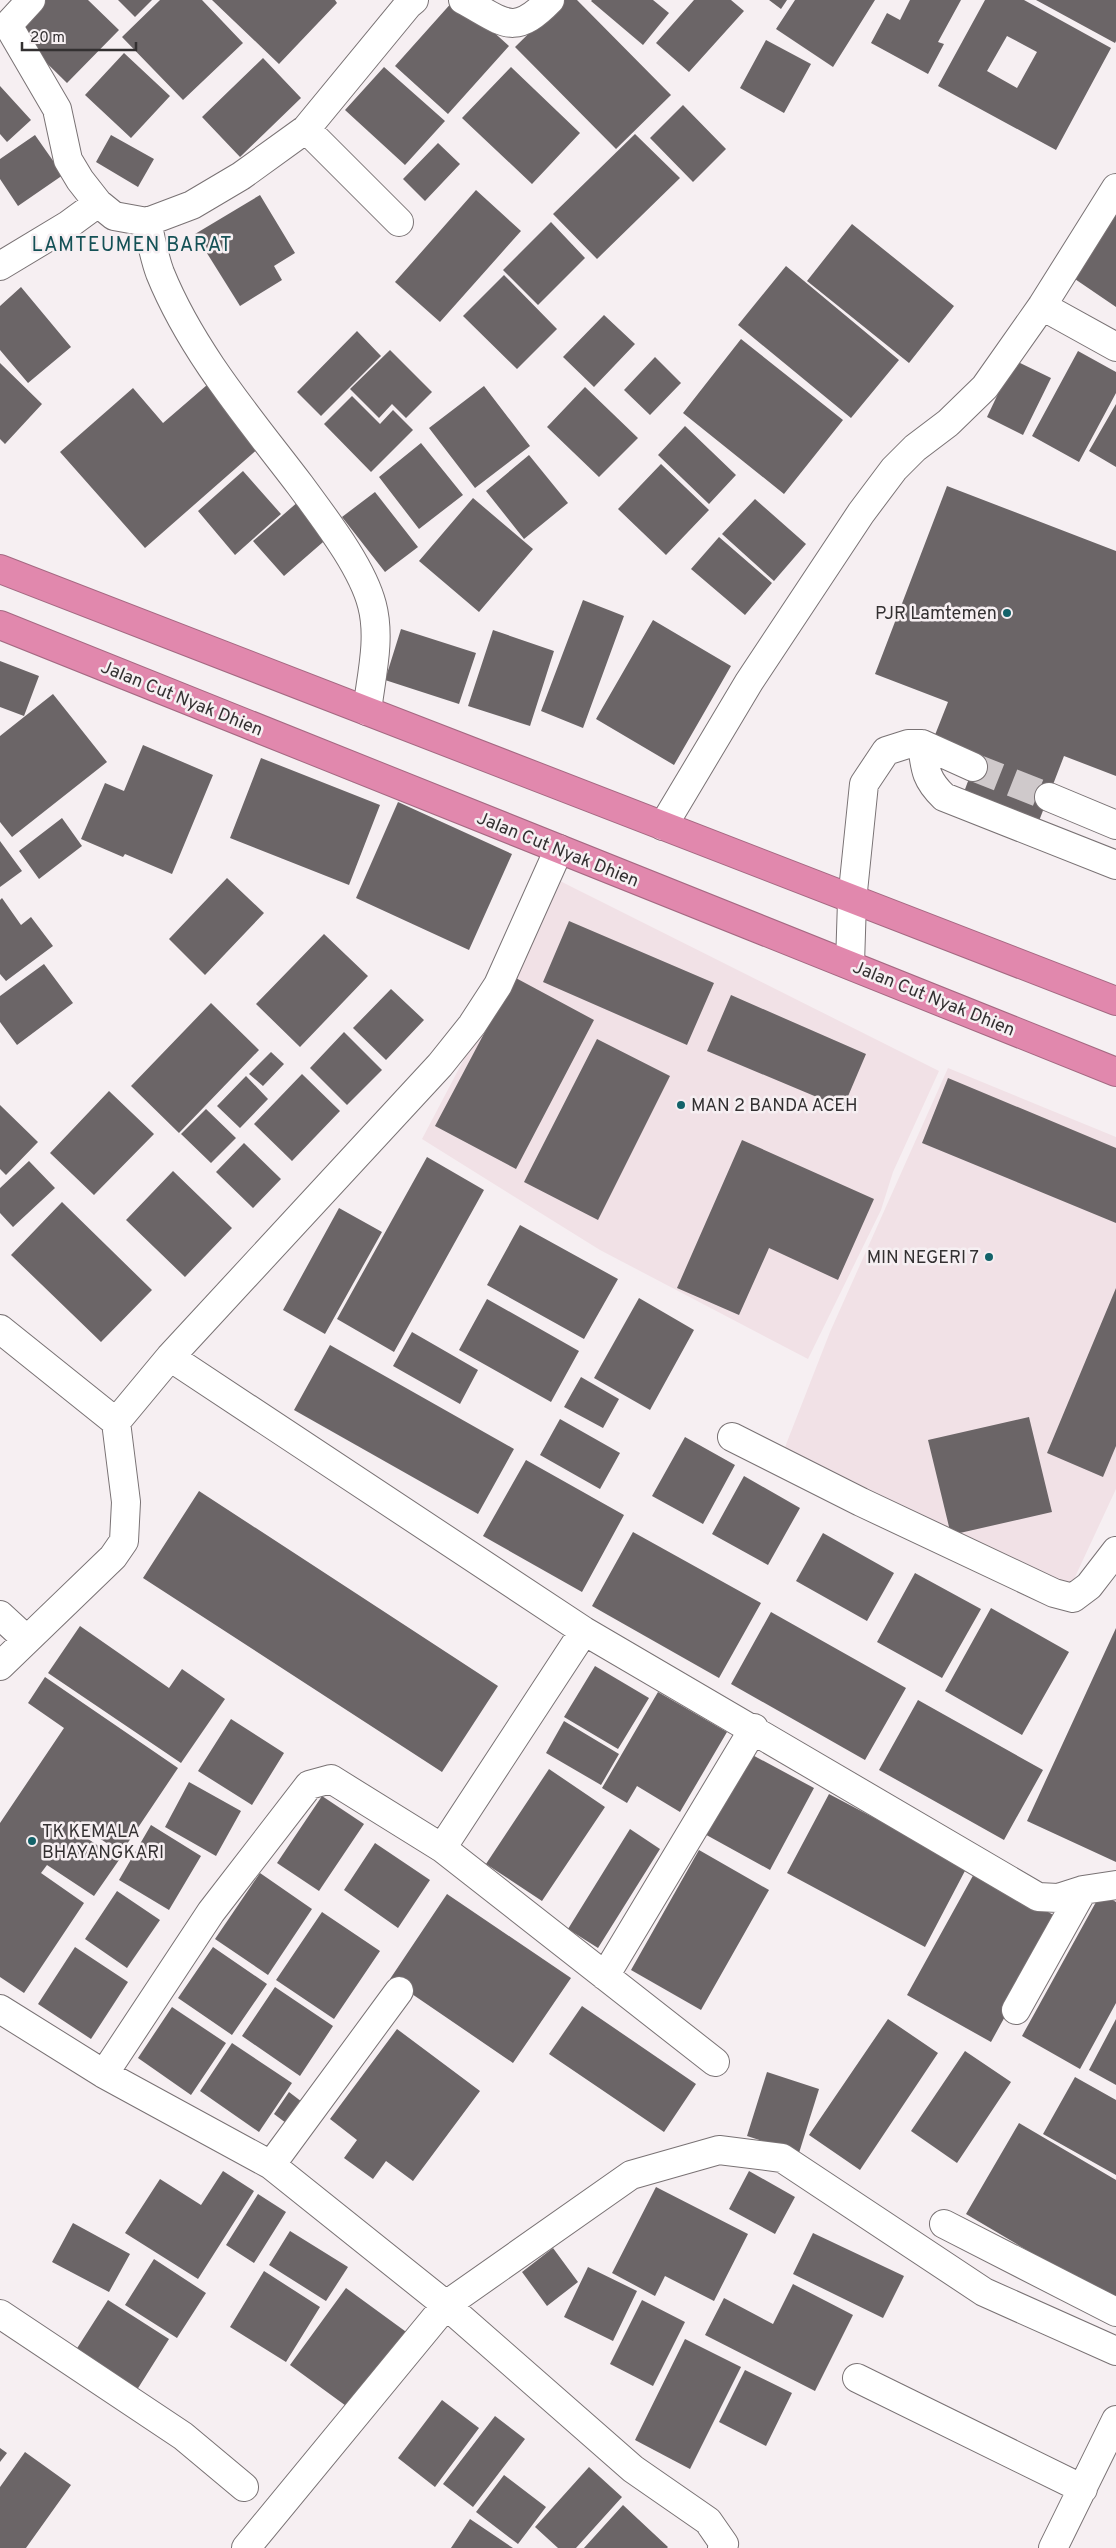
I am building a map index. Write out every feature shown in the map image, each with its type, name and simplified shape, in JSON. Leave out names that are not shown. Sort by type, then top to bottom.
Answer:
[{"type":"highway","points":[[0,569],[1116,1001]]},
{"type":"highway","name":"Jalan Cut Nyak Dhien","points":[[0,625],[1116,1072]]},
{"type":"street","points":[[32,0],[8,25],[57,108],[68,160],[80,180],[98,203],[114,216],[147,222],[192,205],[233,181],[306,130],[414,0]]},
{"type":"street","points":[[463,0],[501,21],[517,24],[526,21],[550,0]]},
{"type":"street","points":[[306,130],[399,222]]},
{"type":"street","points":[[663,826],[749,682],[861,513],[894,469],[915,448],[948,423],[985,387],[1042,306],[1116,188]]},
{"type":"street","points":[[0,266],[68,225],[98,203]]},
{"type":"street","points":[[147,222],[159,271],[178,314],[204,356],[326,521],[355,568],[372,605],[376,636],[367,711]]},
{"type":"street","points":[[1042,306],[1116,347]]},
{"type":"street","points":[[850,964],[852,900],[864,784],[886,751],[908,744],[922,744],[973,767]]},
{"type":"street","points":[[922,744],[926,773],[932,786],[944,797],[1116,865]]},
{"type":"street","points":[[1048,797],[1116,825]]},
{"type":"street","points":[[116,1422],[170,1357],[440,1065],[472,1025],[498,986],[559,849]]},
{"type":"street","points":[[0,1329],[116,1422],[126,1502],[124,1541],[113,1558],[26,1639],[0,1666]]},
{"type":"street","points":[[170,1357],[584,1631],[754,1728],[1038,1897],[1058,1898],[1083,1890],[1116,1885]]},
{"type":"street","points":[[732,1437],[861,1502],[1054,1593],[1073,1598],[1089,1586],[1116,1551]]},
{"type":"street","points":[[0,1615],[26,1639]]},
{"type":"street","points":[[442,1848],[584,1631]]},
{"type":"street","points":[[605,1976],[754,1728]]},
{"type":"street","points":[[104,2074],[211,1912],[309,1784],[330,1780],[442,1848],[715,2062]]},
{"type":"street","points":[[1016,2010],[1083,1890]]},
{"type":"street","points":[[271,2166],[399,1991]]},
{"type":"street","points":[[0,2009],[104,2074],[271,2166],[446,2305],[633,2469],[708,2521],[724,2544],[722,2548]]},
{"type":"street","points":[[246,2548],[446,2305],[631,2175],[719,2150],[782,2158],[984,2292],[1116,2351]]},
{"type":"street","points":[[944,2224],[1116,2312]]},
{"type":"street","points":[[0,2314],[183,2436],[244,2487]]},
{"type":"street","points":[[857,2378],[1083,2489]]},
{"type":"street","points":[[1053,2548],[1116,2420]]},
{"type":"shaded area","name":"MAN 2 BANDA ACEH","points":[[558,880],[939,1071],[893,1172],[881,1210],[808,1359],[600,1250],[422,1139]]},
{"type":"shaded area","name":"MIN NEGERI 7","points":[[948,1068],[1116,1137],[1116,1489],[1069,1590],[778,1465],[830,1332]]},
{"type":"building","points":[[37,0],[88,0],[119,30],[67,83],[10,27]]},
{"type":"building","points":[[118,0],[152,0],[135,17]]},
{"type":"building","points":[[160,0],[202,0],[243,43],[183,100],[122,37]]},
{"type":"building","points":[[212,0],[335,0],[337,3],[279,64]]},
{"type":"building","points":[[454,0],[458,0],[509,46],[448,114],[395,66]]},
{"type":"building","points":[[563,0],[577,0],[671,95],[616,149],[515,47]]},
{"type":"building","points":[[592,0],[653,0],[669,13],[643,45]]},
{"type":"building","points":[[694,0],[731,0],[744,11],[689,72],[656,43]]},
{"type":"building","points":[[769,0],[787,0],[781,9]]},
{"type":"building","points":[[795,0],[875,0],[833,67],[776,29]]},
{"type":"building","points":[[910,0],[961,0],[938,42],[944,44],[928,74],[871,43],[887,13],[900,20]]},
{"type":"building","points":[[985,0],[1024,0],[1111,48],[1056,150],[938,86]],"holes":[[[1007,36],[1037,52],[1017,88],[987,71]]]},
{"type":"building","points":[[1036,0],[1116,0],[1115,43]]},
{"type":"building","points":[[766,40],[811,64],[784,113],[740,88]]},
{"type":"building","points":[[124,53],[170,96],[131,138],[85,95]]},
{"type":"building","points":[[263,58],[301,98],[240,157],[202,117]]},
{"type":"building","points":[[384,67],[445,121],[405,165],[345,110]]},
{"type":"building","points":[[511,67],[580,133],[532,184],[462,118]]},
{"type":"building","points":[[0,86],[31,120],[7,142],[0,134]]},
{"type":"building","points":[[683,105],[726,149],[693,182],[650,138]]},
{"type":"building","points":[[635,134],[680,178],[597,259],[553,214]]},
{"type":"building","points":[[35,135],[63,175],[18,206],[0,179],[0,159]]},
{"type":"building","points":[[111,135],[154,159],[138,187],[96,162]]},
{"type":"building","points":[[438,143],[460,164],[425,201],[403,179]]},
{"type":"building","points":[[476,190],[521,231],[440,322],[395,282]]},
{"type":"building","points":[[260,195],[295,253],[274,266],[282,280],[240,306],[195,234]]},
{"type":"building","points":[[1116,212],[1116,307],[1072,277]]},
{"type":"building","points":[[551,222],[585,258],[538,305],[503,270]]},
{"type":"building","points":[[852,224],[954,306],[909,363],[807,281]]},
{"type":"building","points":[[786,266],[899,360],[851,418],[738,325]]},
{"type":"building","points":[[504,275],[557,329],[517,369],[463,316]]},
{"type":"building","points":[[21,287],[71,347],[28,383],[0,350],[0,306]]},
{"type":"building","points":[[604,315],[635,344],[594,387],[563,357]]},
{"type":"building","points":[[357,331],[381,356],[321,416],[297,392]]},
{"type":"building","points":[[741,339],[843,420],[784,494],[683,413]]},
{"type":"building","points":[[390,350],[432,392],[406,418],[392,404],[379,418],[350,389]]},
{"type":"building","points":[[1078,351],[1116,372],[1116,393],[1079,462],[1032,436]]},
{"type":"building","points":[[655,357],[681,383],[650,415],[624,390]]},
{"type":"building","points":[[1014,360],[1051,378],[1023,435],[987,417]]},
{"type":"building","points":[[0,363],[42,404],[5,444],[0,439]]},
{"type":"building","points":[[207,385],[260,447],[145,548],[60,452],[133,388],[163,423]]},
{"type":"building","points":[[484,386],[530,446],[475,488],[429,428]]},
{"type":"building","points":[[585,387],[638,438],[599,477],[547,427]]},
{"type":"building","points":[[352,396],[380,424],[393,410],[413,430],[371,472],[324,424]]},
{"type":"building","points":[[1116,404],[1116,467],[1089,451]]},
{"type":"building","points":[[685,426],[736,475],[709,504],[658,455]]},
{"type":"building","points":[[421,443],[463,495],[419,529],[379,477]]},
{"type":"building","points":[[529,455],[568,503],[524,539],[486,491]]},
{"type":"building","points":[[661,464],[709,510],[666,555],[618,509]]},
{"type":"building","points":[[243,471],[281,514],[235,555],[198,511]]},
{"type":"building","name":"PJR Lamtemen","points":[[947,486],[1116,551],[1116,776],[1064,756],[1039,821],[964,792],[977,757],[933,740],[948,702],[875,674]]},
{"type":"building","points":[[375,492],[418,547],[385,572],[342,517]]},
{"type":"building","points":[[473,498],[533,549],[479,612],[419,561]]},
{"type":"building","points":[[755,499],[806,544],[774,581],[722,534]]},
{"type":"building","points":[[299,501],[330,536],[284,576],[253,541]]},
{"type":"building","points":[[719,537],[772,583],[745,615],[691,569]]},
{"type":"building","points":[[583,600],[624,616],[583,728],[541,711]]},
{"type":"building","points":[[653,620],[731,666],[674,765],[596,719]]},
{"type":"building","points":[[401,629],[476,653],[459,704],[385,680]]},
{"type":"building","points":[[493,630],[554,651],[530,726],[468,706]]},
{"type":"building","points":[[0,661],[39,676],[24,716],[0,707]]},
{"type":"building","points":[[53,694],[107,762],[12,837],[0,822],[0,736]]},
{"type":"building","points":[[143,745],[213,775],[172,874],[125,854],[123,857],[81,839],[105,783],[124,791]]},
{"type":"building","points":[[261,758],[380,805],[349,885],[230,838]]},
{"type":"building","points":[[398,802],[512,854],[469,950],[356,898]]},
{"type":"building","points":[[62,818],[82,846],[39,879],[19,851]]},
{"type":"building","points":[[0,841],[22,871],[0,887]]},
{"type":"building","points":[[227,878],[264,913],[205,975],[169,939]]},
{"type":"building","points":[[2,898],[21,925],[31,917],[53,946],[6,981],[0,974],[0,900]]},
{"type":"building","points":[[569,921],[714,983],[687,1045],[543,982]]},
{"type":"building","points":[[324,934],[368,976],[300,1047],[256,1004]]},
{"type":"building","points":[[44,964],[73,1003],[17,1045],[0,1022],[0,996]]},
{"type":"building","points":[[514,977],[594,1020],[516,1169],[435,1126]]},
{"type":"building","points":[[391,989],[424,1020],[386,1060],[353,1028]]},
{"type":"building","points":[[731,995],[866,1054],[843,1108],[707,1051]]},
{"type":"building","points":[[211,1003],[259,1050],[179,1133],[131,1086]]},
{"type":"building","points":[[344,1032],[382,1070],[347,1105],[310,1068]]},
{"type":"building","points":[[597,1039],[670,1076],[598,1220],[524,1182]]},
{"type":"building","points":[[271,1052],[284,1064],[263,1086],[249,1074]]},
{"type":"building","points":[[302,1074],[340,1111],[292,1161],[254,1124]]},
{"type":"building","points":[[246,1076],[268,1099],[240,1128],[217,1106]]},
{"type":"building","points":[[948,1078],[1116,1148],[1116,1223],[922,1143]]},
{"type":"building","points":[[109,1091],[154,1134],[94,1195],[50,1153]]},
{"type":"building","points":[[0,1105],[38,1142],[6,1175],[0,1169]]},
{"type":"building","points":[[206,1109],[236,1138],[211,1163],[181,1134]]},
{"type":"building","points":[[742,1140],[874,1199],[838,1280],[769,1248],[739,1315],[677,1288]]},
{"type":"building","points":[[244,1143],[281,1179],[253,1208],[216,1172]]},
{"type":"building","points":[[427,1157],[484,1190],[394,1352],[337,1319]]},
{"type":"building","points":[[29,1161],[55,1188],[13,1227],[0,1213],[0,1188]]},
{"type":"building","points":[[173,1171],[232,1228],[185,1277],[126,1220]]},
{"type":"building","points":[[62,1202],[152,1290],[101,1342],[11,1255]]},
{"type":"building","points":[[339,1208],[382,1232],[325,1334],[283,1310]]},
{"type":"building","points":[[520,1225],[618,1279],[584,1339],[487,1285]]},
{"type":"building","points":[[1116,1288],[1116,1446],[1103,1477],[1047,1453]]},
{"type":"building","points":[[639,1298],[694,1330],[650,1410],[594,1378]]},
{"type":"building","points":[[487,1299],[579,1351],[551,1402],[459,1350]]},
{"type":"building","points":[[412,1332],[478,1370],[460,1404],[393,1366]]},
{"type":"building","points":[[330,1345],[514,1449],[478,1514],[294,1410]]},
{"type":"building","points":[[581,1377],[619,1399],[603,1428],[564,1407]]},
{"type":"building","points":[[1029,1417],[1052,1512],[951,1535],[928,1440]]},
{"type":"building","points":[[560,1419],[620,1453],[600,1489],[540,1455]]},
{"type":"building","points":[[685,1437],[735,1465],[703,1524],[652,1496]]},
{"type":"building","points":[[526,1460],[624,1515],[582,1592],[483,1536]]},
{"type":"building","points":[[744,1476],[800,1508],[768,1565],[712,1534]]},
{"type":"building","points":[[199,1491],[498,1686],[442,1772],[143,1578]]},
{"type":"building","points":[[633,1532],[761,1603],[719,1678],[592,1606]]},
{"type":"building","points":[[823,1533],[894,1573],[867,1621],[796,1581]]},
{"type":"building","points":[[915,1573],[981,1609],[942,1678],[877,1642]]},
{"type":"building","points":[[991,1608],[1069,1652],[1022,1735],[945,1691]]},
{"type":"building","points":[[771,1612],[906,1688],[865,1760],[731,1684]]},
{"type":"building","points":[[80,1626],[169,1688],[182,1669],[225,1699],[181,1763],[48,1673]]},
{"type":"building","points":[[1116,1628],[1116,1862],[1027,1821]]},
{"type":"building","points":[[595,1666],[649,1698],[618,1749],[564,1717]]},
{"type":"building","name":"TK KEMALA BHAYANGKARI","points":[[45,1677],[178,1768],[121,1853],[76,1822],[72,1828],[119,1860],[94,1896],[47,1865],[41,1873],[84,1903],[24,1993],[0,1977],[0,1823],[64,1728],[28,1703]]},
{"type":"building","points":[[658,1692],[727,1732],[680,1812],[637,1786],[627,1803],[602,1788]]},
{"type":"building","points":[[918,1700],[1043,1770],[1004,1840],[879,1770]]},
{"type":"building","points":[[231,1719],[284,1753],[252,1805],[198,1771]]},
{"type":"building","points":[[564,1721],[619,1754],[601,1785],[546,1753]]},
{"type":"building","points":[[745,1751],[814,1788],[770,1870],[701,1832]]},
{"type":"building","points":[[549,1769],[605,1807],[542,1901],[486,1864]]},
{"type":"building","points":[[189,1782],[241,1811],[216,1856],[165,1827]]},
{"type":"building","points":[[829,1794],[967,1867],[925,1947],[787,1873]]},
{"type":"building","points":[[322,1796],[364,1824],[319,1891],[277,1863]]},
{"type":"building","points":[[151,1825],[201,1856],[169,1910],[119,1880]]},
{"type":"building","points":[[630,1829],[660,1849],[598,1948],[568,1929]]},
{"type":"building","points":[[375,1843],[430,1880],[398,1928],[344,1890]]},
{"type":"building","points":[[699,1850],[769,1890],[701,2010],[631,1970]]},
{"type":"building","points":[[975,1872],[1059,1918],[991,2042],[907,1995]]},
{"type":"building","points":[[260,1873],[312,1909],[268,1975],[215,1939]]},
{"type":"building","points":[[117,1891],[160,1920],[127,1968],[85,1939]]},
{"type":"building","points":[[1101,1893],[1116,1902],[1116,2003],[1080,2069],[1022,2036]]},
{"type":"building","points":[[447,1894],[571,1978],[513,2063],[390,1979]]},
{"type":"building","points":[[322,1912],[380,1951],[334,2019],[276,1980]]},
{"type":"building","points":[[75,1947],[128,1982],[91,2039],[38,2004]]},
{"type":"building","points":[[213,1947],[267,1984],[232,2035],[178,1998]]},
{"type":"building","points":[[275,1987],[333,2026],[300,2076],[242,2036]]},
{"type":"building","points":[[582,2006],[696,2084],[664,2132],[549,2054]]},
{"type":"building","points":[[172,2007],[226,2043],[191,2095],[138,2058]]},
{"type":"building","points":[[888,2019],[938,2053],[860,2170],[809,2135]]},
{"type":"building","points":[[1116,2019],[1116,2085],[1089,2070]]},
{"type":"building","points":[[397,2029],[480,2091],[413,2181],[386,2161],[373,2179],[344,2158],[357,2140],[330,2119]]},
{"type":"building","points":[[232,2043],[292,2083],[259,2132],[200,2091]]},
{"type":"building","points":[[965,2051],[1011,2082],[957,2163],[911,2131]]},
{"type":"building","points":[[767,2072],[819,2089],[799,2153],[747,2136]]},
{"type":"building","points":[[1075,2077],[1116,2100],[1116,2175],[1043,2134]]},
{"type":"building","points":[[289,2092],[306,2105],[290,2126],[274,2114]]},
{"type":"building","points":[[1019,2123],[1116,2180],[1116,2303],[966,2214]]},
{"type":"building","points":[[223,2171],[254,2191],[198,2279],[125,2233],[160,2179],[201,2205]]},
{"type":"building","points":[[749,2171],[795,2197],[775,2234],[729,2209]]},
{"type":"building","points":[[656,2187],[748,2234],[714,2301],[665,2276],[655,2296],[612,2273]]},
{"type":"building","points":[[258,2194],[286,2212],[254,2263],[226,2245]]},
{"type":"building","points":[[73,2223],[130,2254],[109,2292],[52,2262]]},
{"type":"building","points":[[290,2231],[348,2267],[326,2301],[269,2265]]},
{"type":"building","points":[[813,2233],[904,2276],[883,2318],[793,2274]]},
{"type":"building","points":[[553,2248],[578,2282],[547,2306],[522,2272]]},
{"type":"building","points":[[154,2259],[206,2293],[177,2338],[125,2305]]},
{"type":"building","points":[[588,2267],[637,2291],[613,2341],[564,2317]]},
{"type":"building","points":[[264,2271],[320,2307],[286,2362],[230,2327]]},
{"type":"building","points":[[793,2284],[853,2315],[815,2391],[705,2335],[724,2298],[773,2324]]},
{"type":"building","points":[[346,2288],[409,2334],[353,2411],[290,2365]]},
{"type":"building","points":[[108,2300],[169,2339],[135,2393],[74,2353]]},
{"type":"building","points":[[642,2300],[685,2322],[653,2386],[610,2364]]},
{"type":"building","points":[[685,2339],[741,2367],[690,2469],[635,2440]]},
{"type":"building","points":[[745,2370],[792,2393],[766,2446],[719,2422]]},
{"type":"building","points":[[442,2400],[479,2428],[435,2487],[398,2458]]},
{"type":"building","points":[[495,2416],[525,2439],[473,2507],[443,2484]]},
{"type":"building","points":[[0,2448],[7,2453],[0,2462]]},
{"type":"building","points":[[25,2452],[71,2485],[26,2548],[0,2548],[0,2487]]},
{"type":"building","points":[[589,2467],[622,2497],[576,2548],[558,2548],[535,2527]]},
{"type":"building","points":[[504,2475],[546,2507],[518,2544],[476,2512]]},
{"type":"building","points":[[623,2505],[668,2547],[584,2548]]},
{"type":"building","points":[[470,2519],[513,2548],[451,2548]]},
{"type":"tunnel","points":[[973,767],[1049,797]]},
{"type":"place","name":"PJR Lamtemen","points":[[1007,613]]},
{"type":"place","name":"MAN 2 BANDA ACEH","points":[[681,1105]]},
{"type":"place","name":"MIN NEGERI 7","points":[[989,1257]]},
{"type":"place","name":"TK KEMALA BHAYANGKARI","points":[[32,1841]]},
{"type":"district","name":"LAMTEUMEN BARAT","points":[[132,244]]}]
